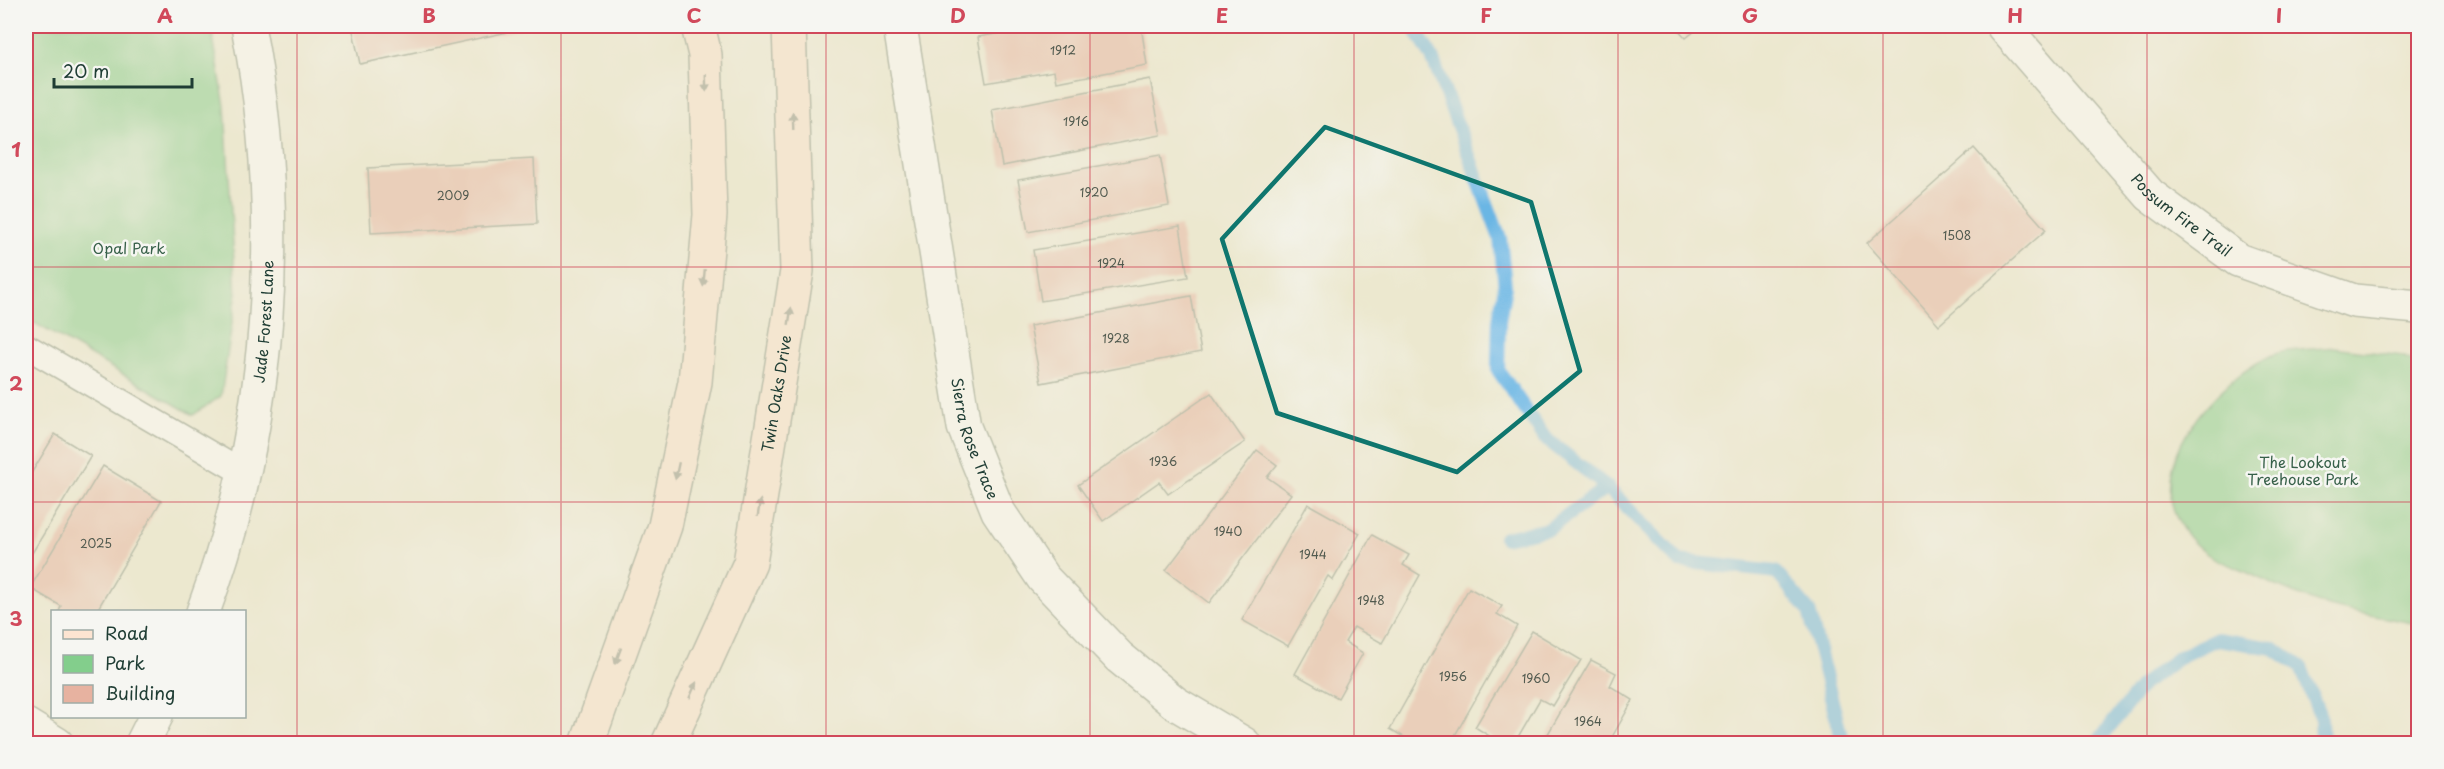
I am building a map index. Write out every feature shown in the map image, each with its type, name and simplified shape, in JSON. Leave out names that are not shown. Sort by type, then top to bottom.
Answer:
[{"type":"street","name":"Jade Forest Lane","points":[[204,610],[245,474],[262,369],[270,227],[256,68],[248,26]]},
{"type":"street","points":[[587,744],[665,526],[695,382],[710,214],[705,55],[698,26]]},
{"type":"street","name":"Twin Oaks Drive","points":[[669,744],[750,563],[797,271],[789,26]]},
{"type":"street","name":"Sierra Rose Trace","points":[[900,26],[964,427],[998,511],[1043,578],[1119,657],[1175,703],[1244,744]]},
{"type":"street","name":"Possum Fire Trail","points":[[2003,26],[2150,195],[2238,260],[2354,301],[2418,307]]},
{"type":"street","points":[[142,744],[155,718]]},
{"type":"street","points":[[26,725],[57,744]]},
{"type":"lane","points":[[26,346],[245,474]]},
{"type":"highlighted area","points":[[1325,127],[1531,202],[1580,371],[1457,472],[1277,413],[1222,239]]},
{"type":"green space","name":"Opal Park","points":[[26,26],[211,26],[225,106],[236,297],[221,396],[193,415],[26,318]]},
{"type":"green space","name":"The Lookout Treehouse Park","points":[[2333,347],[2403,356],[2418,364],[2418,624],[2362,614],[2307,599],[2215,559],[2207,554],[2183,529],[2172,501],[2172,473],[2181,444],[2198,417],[2219,392],[2244,372],[2277,353]]},
{"type":"building","points":[[352,26],[521,26],[522,29],[360,64]]},
{"type":"building","points":[[1040,26],[1141,26],[1147,65],[1056,82],[1054,71],[986,83],[978,37]]},
{"type":"building","points":[[1675,26],[1701,26],[1686,38]]},
{"type":"building","points":[[1150,79],[1161,135],[1002,166],[992,110]]},
{"type":"building","points":[[1974,148],[2046,230],[1939,325],[1867,243]]},
{"type":"building","points":[[1160,155],[1169,206],[1028,232],[1018,180]]},
{"type":"building","points":[[534,159],[537,224],[371,233],[368,168]]},
{"type":"building","points":[[1180,226],[1188,277],[1041,301],[1033,250]]},
{"type":"building","points":[[1191,296],[1201,352],[1041,383],[1030,326]]},
{"type":"building","points":[[1211,393],[1245,442],[1168,494],[1159,482],[1103,521],[1078,485]]},
{"type":"building","points":[[55,434],[91,456],[26,563],[26,482]]},
{"type":"building","points":[[1257,450],[1277,465],[1267,477],[1291,494],[1209,603],[1166,570]]},
{"type":"building","points":[[103,466],[161,501],[97,610],[60,610],[61,606],[30,588]]},
{"type":"building","points":[[1308,504],[1360,533],[1333,580],[1328,576],[1288,646],[1242,620]]},
{"type":"building","points":[[1372,535],[1409,555],[1403,565],[1420,575],[1382,643],[1354,627],[1345,642],[1363,653],[1338,698],[1295,674]]},
{"type":"building","points":[[1469,588],[1502,606],[1497,614],[1517,626],[1450,744],[1416,744],[1390,729]]},
{"type":"building","points":[[1532,631],[1581,660],[1553,706],[1540,699],[1514,744],[1502,744],[1475,727]]},
{"type":"building","points":[[1591,660],[1616,673],[1610,686],[1633,700],[1608,744],[1542,744]]},
{"type":"waterway","points":[[1413,26],[1432,57],[1500,238],[1505,286],[1499,321],[1498,370],[1545,438],[1607,487],[1679,561],[1776,572],[1809,611],[1843,744]]},
{"type":"waterway","points":[[1505,538],[1548,529],[1607,487]]},
{"type":"waterway","points":[[2096,744],[2144,683],[2181,656],[2217,639],[2273,648],[2301,667],[2321,719],[2322,744]]}]
